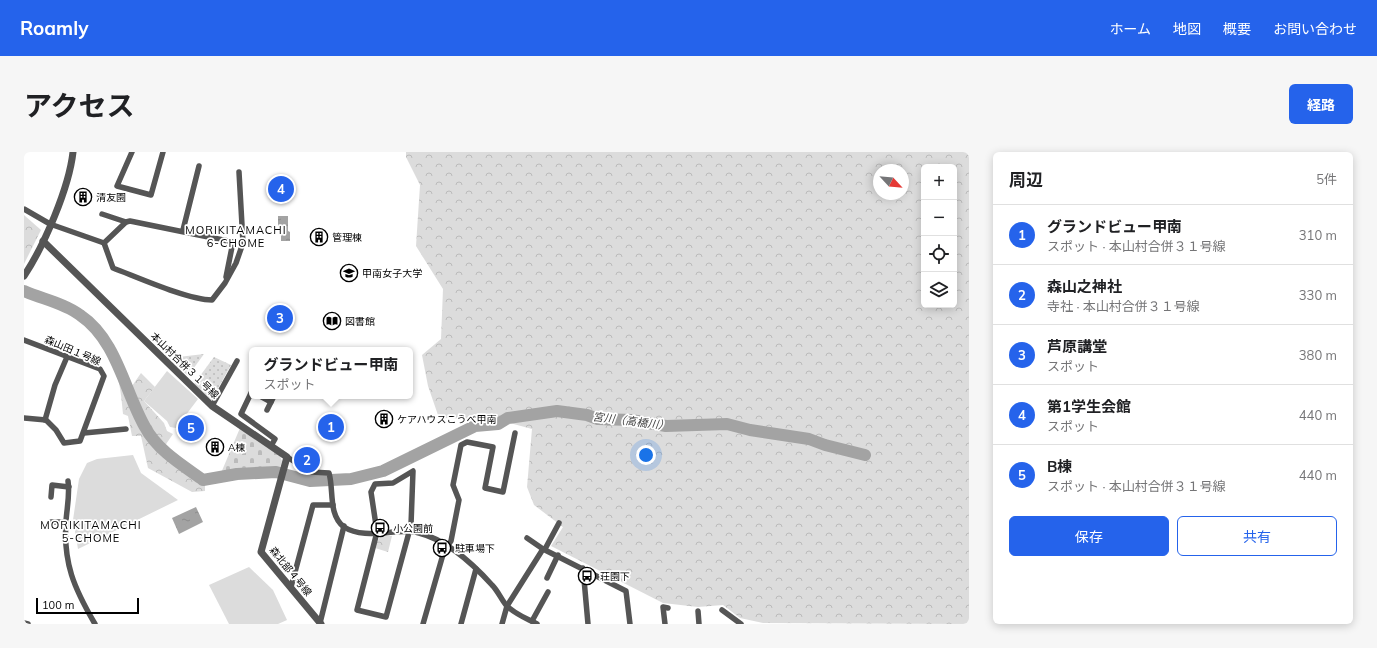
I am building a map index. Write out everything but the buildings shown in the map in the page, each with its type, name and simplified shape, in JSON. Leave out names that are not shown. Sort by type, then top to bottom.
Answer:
[{"type":"street","points":[[24,276],[43,241],[69,178],[73,152]]},
{"type":"street","points":[[132,152],[117,186],[151,196],[163,152]]},
{"type":"street","points":[[182,230],[199,166]]},
{"type":"street","points":[[104,244],[112,268],[184,294],[204,300],[212,300],[225,283],[236,263],[243,243],[239,172]]},
{"type":"street","points":[[24,208],[50,224],[104,244]]},
{"type":"street","points":[[102,214],[126,222],[130,221],[182,230],[233,242],[225,283]]},
{"type":"street","points":[[104,244],[126,222]]},
{"type":"street","name":"本山村合併３１号線","points":[[43,241],[212,406],[271,446],[287,460],[311,472],[329,473],[332,487],[333,505]]},
{"type":"street","name":"森山田１号線","points":[[24,341],[100,369],[104,376],[84,432]]},
{"type":"street","points":[[44,420],[55,385],[67,357]]},
{"type":"street","points":[[212,406],[237,361]]},
{"type":"street","points":[[249,398],[241,414],[275,439],[271,446]]},
{"type":"street","points":[[267,410],[273,399]]},
{"type":"street","points":[[24,418],[44,420],[56,430],[64,443],[68,444],[80,441],[84,432],[126,429]]},
{"type":"street","points":[[423,624],[446,546],[450,541],[459,500],[454,484],[461,445],[467,442],[493,446],[485,488],[504,492],[515,433]]},
{"type":"street","name":"森北部４号線","points":[[287,460],[261,552],[320,623]]},
{"type":"street","points":[[413,471],[411,525],[408,532],[386,618],[357,610],[377,532],[371,492],[375,484],[393,483],[413,471]]},
{"type":"street","points":[[51,497],[52,485],[69,484],[66,522],[67,564],[81,600],[95,624]]},
{"type":"street","points":[[291,587],[313,505],[333,505],[336,517],[344,526],[357,532],[418,532],[446,546],[476,569],[494,587],[507,606],[535,623],[548,592]]},
{"type":"street","points":[[51,522],[66,522]]},
{"type":"street","points":[[502,624],[507,606],[559,523]]},
{"type":"street","points":[[320,623],[344,526]]},
{"type":"street","points":[[527,538],[544,549],[626,591],[630,624]]},
{"type":"street","points":[[547,578],[558,555]]},
{"type":"street","points":[[583,568],[588,624]]},
{"type":"street","points":[[461,624],[476,569]]},
{"type":"street","points":[[664,624],[663,607],[668,608]]},
{"type":"street","points":[[722,610],[731,615],[741,624]]},
{"type":"street","points":[[698,611],[699,624]]},
{"type":"street","points":[[731,615],[732,624]]},
{"type":"street","points":[[24,623],[28,624]]},
{"type":"green space","points":[[406,152],[969,152],[969,624],[763,623],[740,618],[723,605],[698,607],[663,603],[551,546],[563,527],[534,505],[527,487],[532,429],[495,419],[439,418],[428,386],[422,355],[441,339],[443,289],[416,246],[420,185],[406,157]]},
{"type":"green space","points":[[24,215],[41,230],[24,264]]},
{"type":"green space","points":[[204,354],[188,376],[170,358]]},
{"type":"green space","points":[[114,355],[132,386],[141,373],[155,387],[144,401],[164,423],[167,431],[173,434],[164,447],[205,477],[205,491],[192,492],[148,468],[141,436],[132,436],[128,416],[123,414],[118,379],[110,359]]},
{"type":"green space","points":[[214,357],[231,365],[211,401],[194,384]]},
{"type":"green space","points":[[167,371],[198,399],[176,428],[170,427],[167,421],[144,401]]},
{"type":"green space","points":[[240,428],[280,456],[282,461],[280,468],[260,468],[221,473]]},
{"type":"green space","points":[[133,455],[141,473],[178,500],[78,549],[73,520],[79,479],[87,463],[97,459]]},
{"type":"green space","points":[[382,535],[392,536],[388,552],[375,548],[377,541]]},
{"type":"green space","points":[[249,567],[273,590],[287,620],[278,624],[229,624],[209,585]]},
{"type":"water","points":[[278,216],[288,216],[290,241],[281,241],[281,233],[284,233],[284,228],[278,226]]},
{"type":"water","points":[[196,507],[203,522],[179,534],[172,518]]},
{"type":"waterway","name":"宮川（高橋川）","points":[[24,291],[67,307],[93,325],[111,352],[138,413],[150,435],[163,450],[203,480],[237,474],[276,472],[310,481],[351,479],[383,471],[475,426],[498,424],[508,418],[557,411],[587,415],[598,419],[631,420],[666,426],[727,424],[750,430],[809,439],[825,445],[865,455]]},
{"type":"place","name":"第1学生会館","points":[[281,189]]},
{"type":"place","name":"清友園","points":[[83,197]]},
{"type":"place","name":"管理棟","points":[[319,237]]},
{"type":"place","name":"甲南女子大学","points":[[349,273]]},
{"type":"place","name":"芦原講堂","points":[[280,318]]},
{"type":"place","name":"図書館","points":[[332,321]]},
{"type":"place","name":"ケアハウスこうべ甲南","points":[[384,419]]},
{"type":"place","name":"グランドビュー甲南","points":[[331,427]]},
{"type":"place","name":"B棟","points":[[191,428]]},
{"type":"place","name":"A棟","points":[[215,447]]},
{"type":"place","name":"森山之神社","points":[[307,460]]},
{"type":"place","name":"小公園前","points":[[380,528]]},
{"type":"place","name":"駐車場下","points":[[442,548]]},
{"type":"place","name":"荘園下","points":[[587,576]]},
{"type":"district","name":"MORIKITAMACHI 6-CHOME","points":[[236,236]]},
{"type":"district","name":"MORIKITAMACHI 5-CHOME","points":[[91,531]]}]
